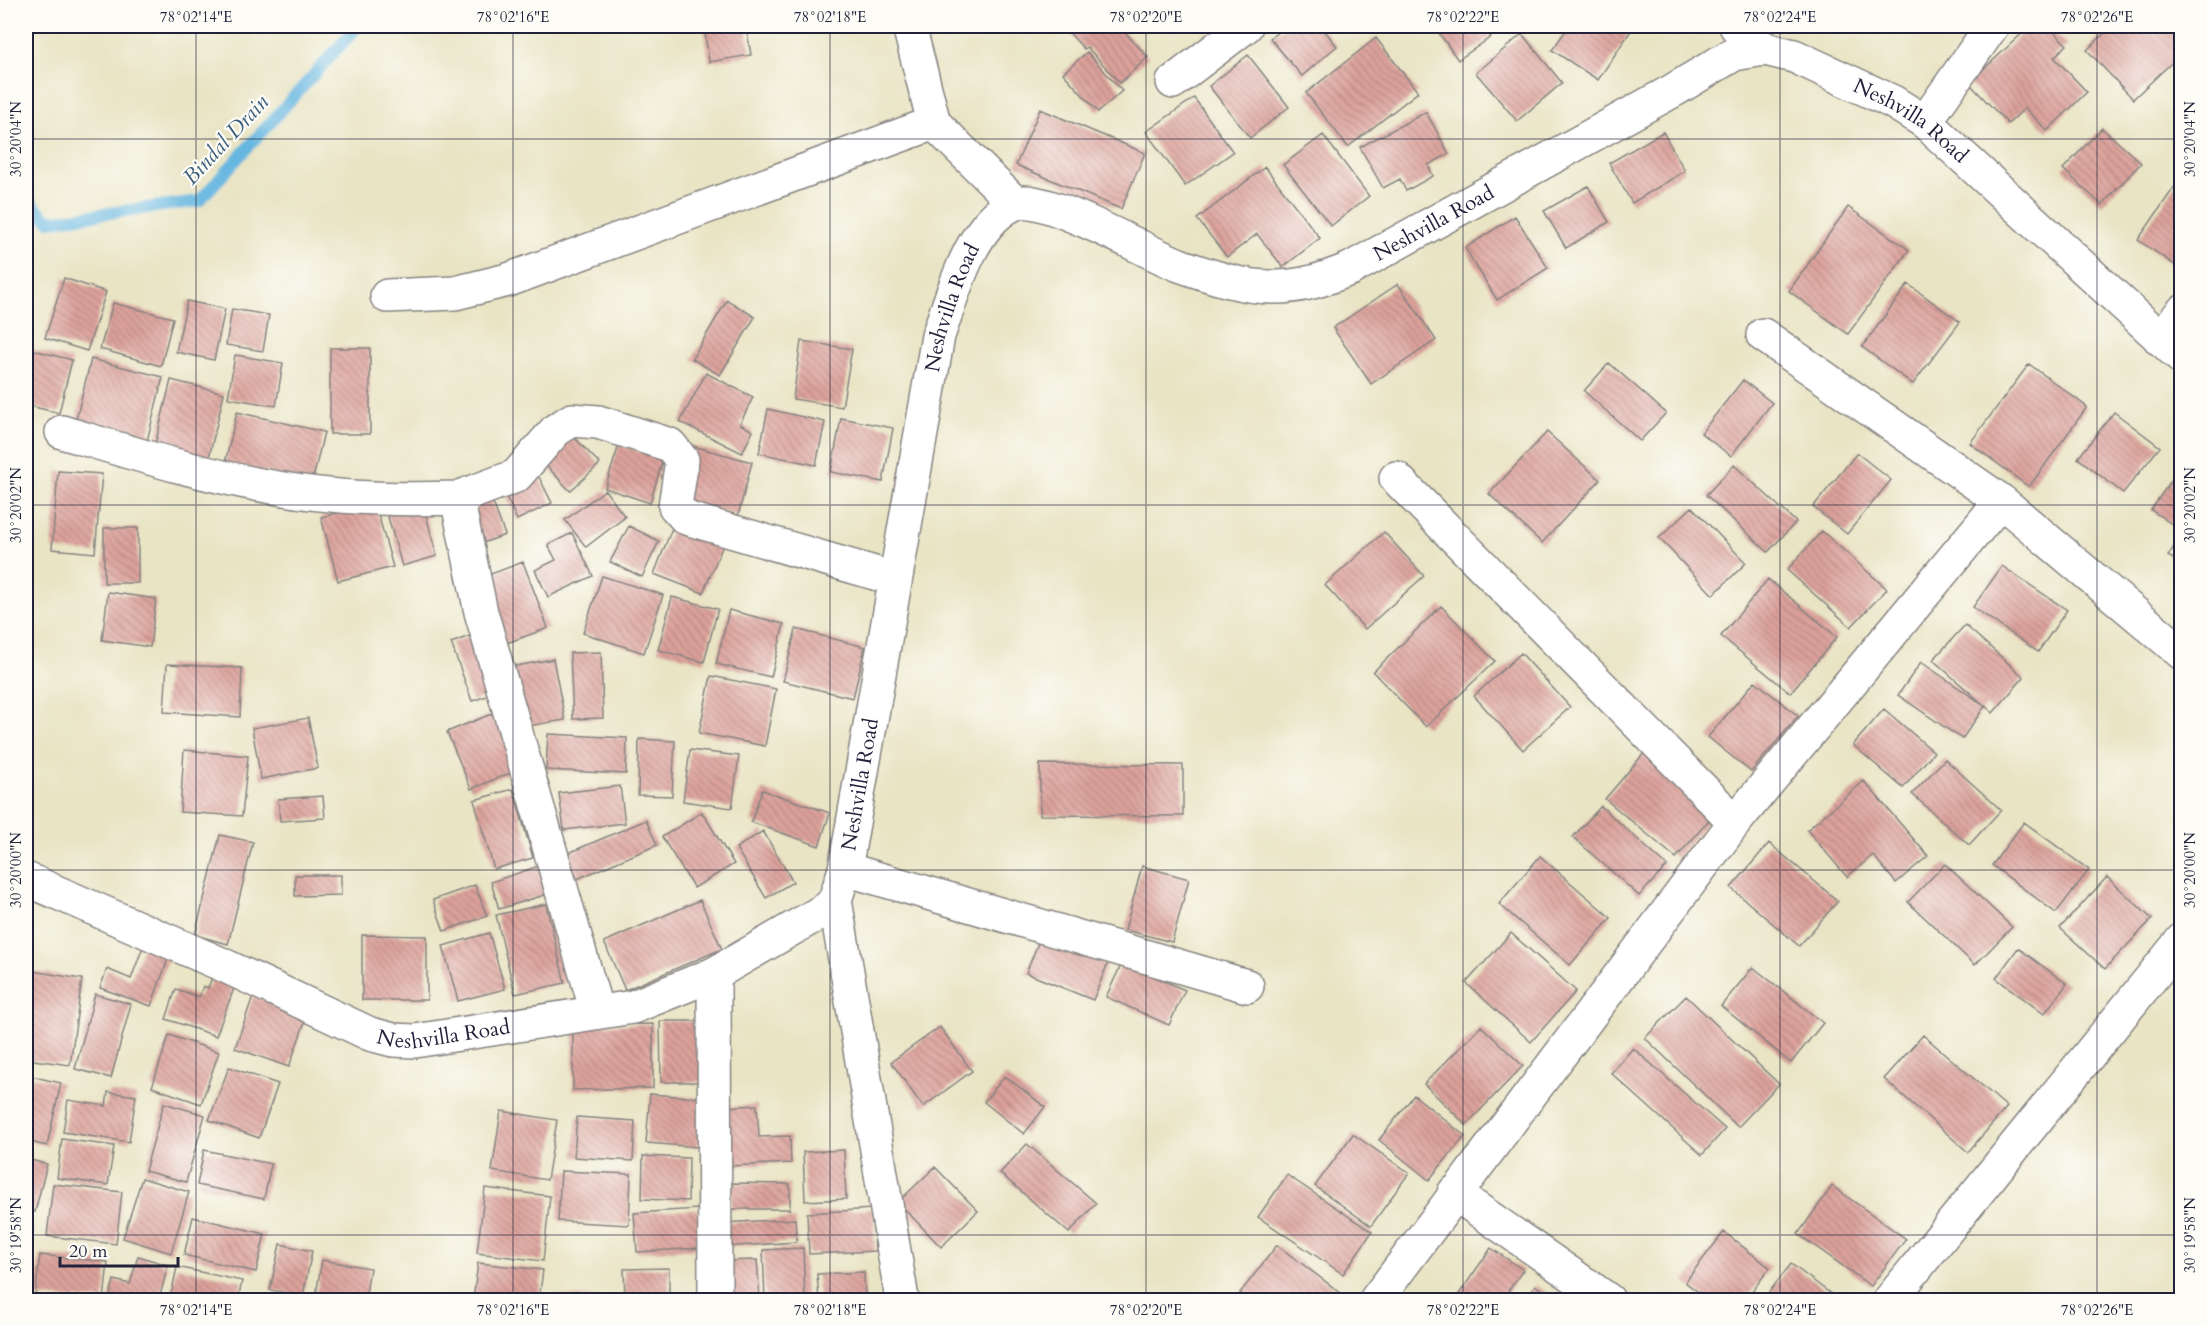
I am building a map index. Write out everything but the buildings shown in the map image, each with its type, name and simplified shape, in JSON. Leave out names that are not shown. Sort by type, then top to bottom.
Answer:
[{"type":"street","points":[[909,26],[934,123],[1015,203]]},
{"type":"street","points":[[1173,82],[1246,26]]},
{"type":"street","points":[[1736,26],[1765,49]]},
{"type":"street","points":[[1925,122],[1992,26]]},
{"type":"street","name":"Neshvilla Road","points":[[26,879],[221,964],[370,1034],[393,1040],[415,1041],[633,1007],[714,974],[828,908],[835,900],[845,869],[938,336],[964,263],[988,223],[1015,203],[1036,203],[1060,210],[1181,266],[1236,282],[1274,288],[1312,284],[1360,263],[1664,96],[1734,54],[1765,49],[1794,56],[1893,102],[1925,122],[2171,349]]},
{"type":"street","points":[[387,296],[455,293],[508,280],[934,123]]},
{"type":"street","points":[[2171,349],[2181,312]]},
{"type":"street","points":[[1763,335],[2001,501],[2181,653]]},
{"type":"street","points":[[62,432],[159,462],[283,489],[399,500],[457,498],[516,476],[556,430],[572,420],[598,422],[670,445],[682,460],[675,506],[686,518],[896,579]]},
{"type":"street","points":[[1396,478],[1735,822]]},
{"type":"street","points":[[457,498],[481,612],[597,1012]]},
{"type":"street","points":[[1376,1300],[1454,1193],[1735,822],[2001,501]]},
{"type":"street","points":[[845,869],[1247,986]]},
{"type":"street","points":[[835,900],[902,1299]]},
{"type":"street","points":[[1890,1300],[2181,940]]},
{"type":"street","points":[[714,974],[715,1300]]},
{"type":"street","points":[[1454,1193],[1608,1300]]},
{"type":"waterway","name":"Bindal Drain","points":[[26,198],[49,221],[199,201],[358,26]]}]
